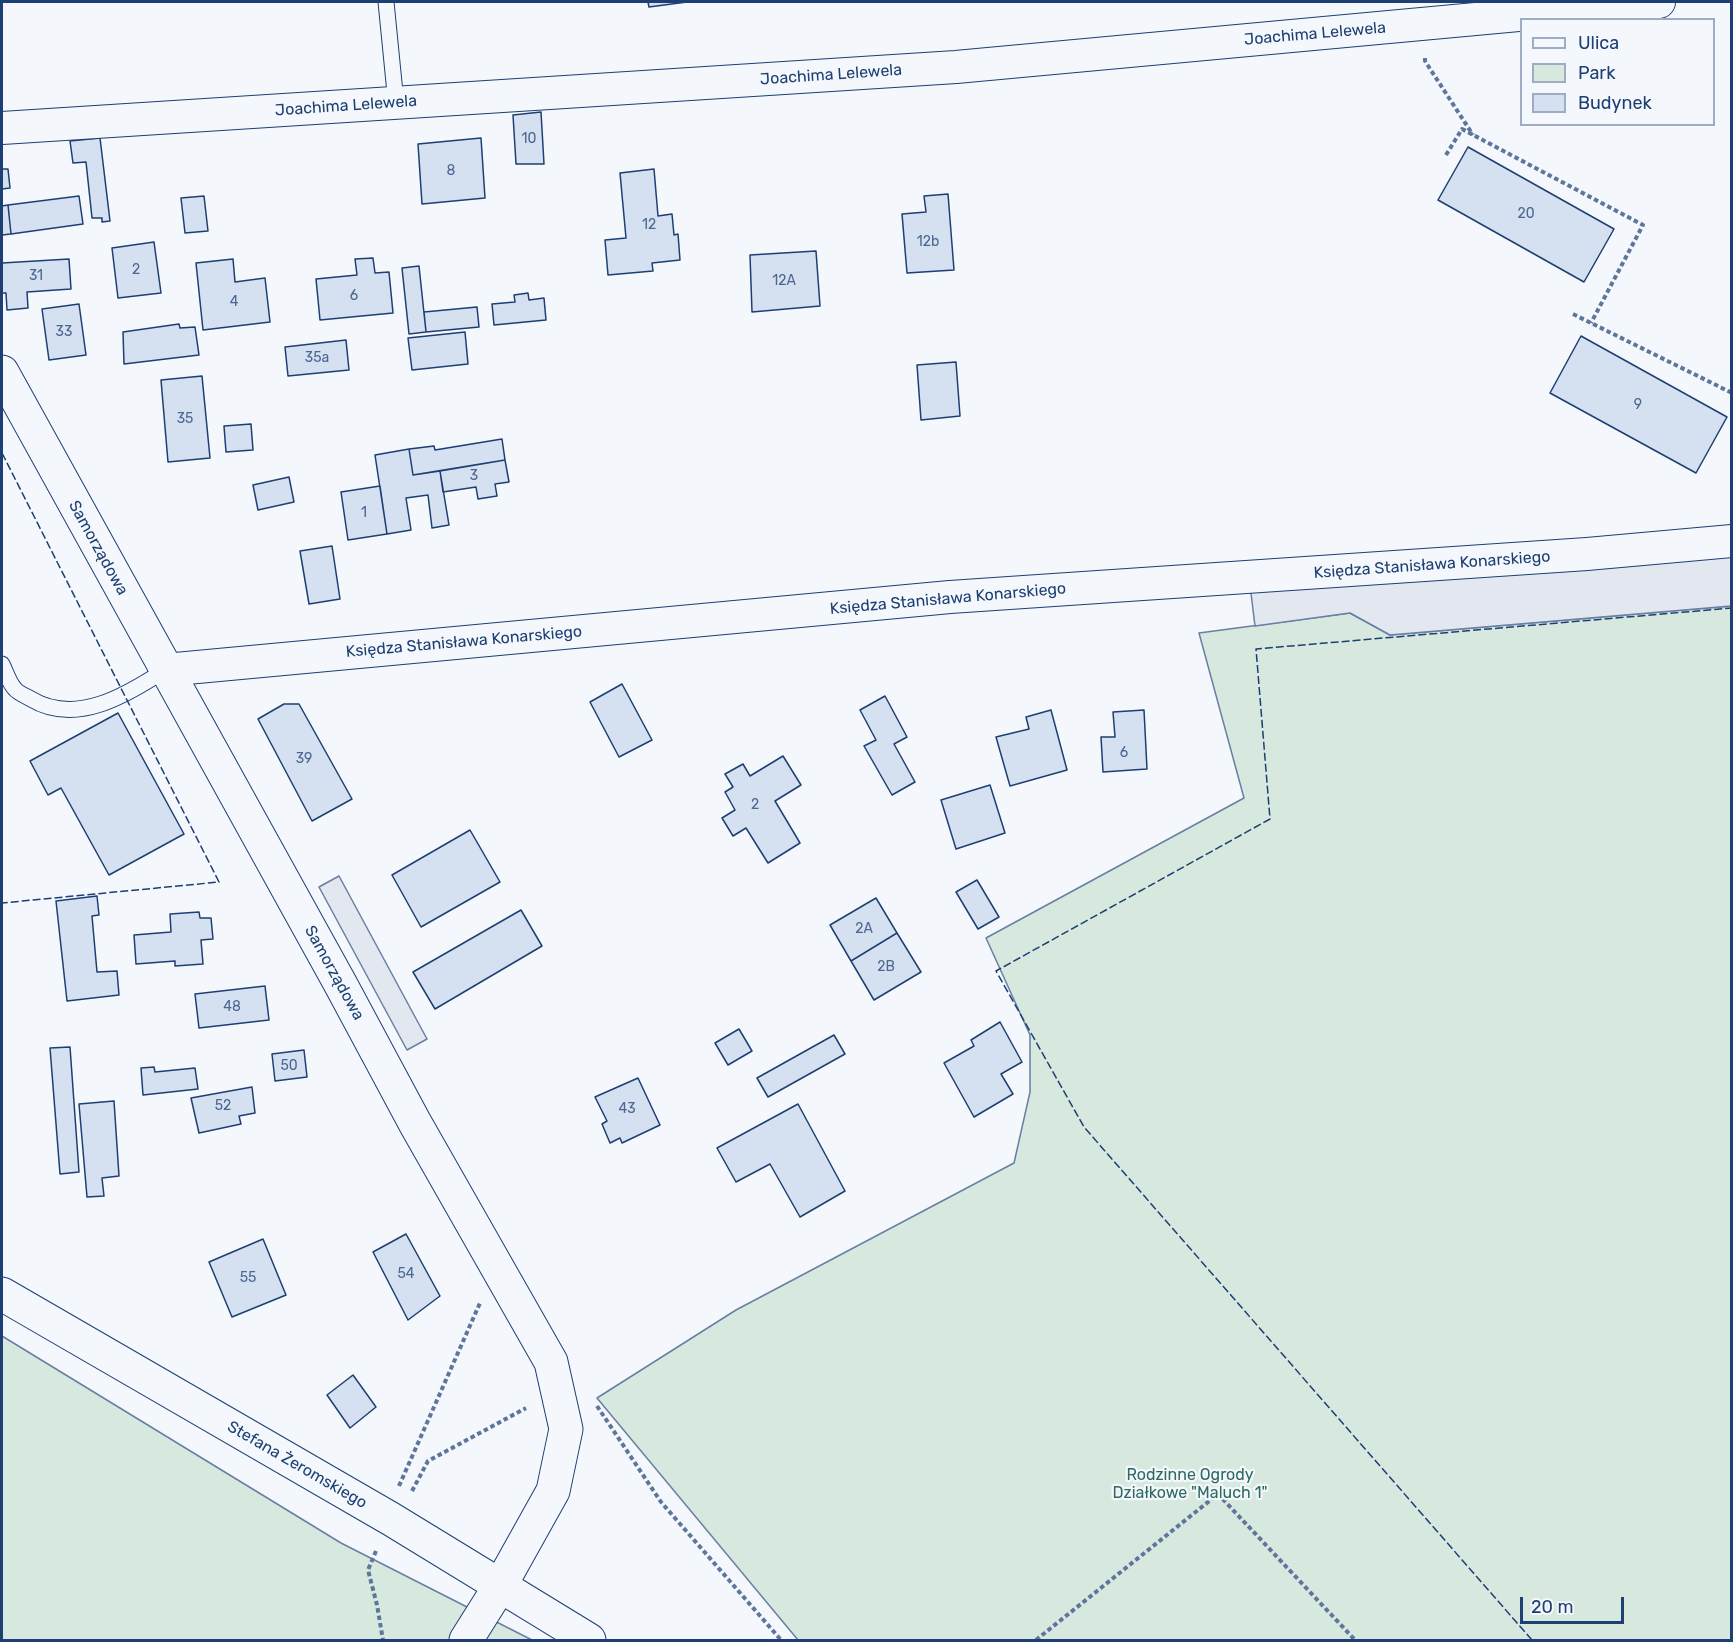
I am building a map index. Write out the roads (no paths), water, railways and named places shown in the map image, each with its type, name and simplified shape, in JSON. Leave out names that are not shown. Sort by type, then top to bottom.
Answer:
[{"type":"street","name":"Joachima Lelewela","points":[[2,128],[956,67],[1659,2]]},
{"type":"street","name":"Samorządowa","points":[[3,376],[341,985],[415,1123],[552,1362],[566,1429],[553,1491],[500,1586],[466,1641]]},
{"type":"street","name":"Księdza Stanisława Konarskiego","points":[[165,670],[950,597],[1587,555],[1731,541]]},
{"type":"street","name":"Stefana Żeromskiego","points":[[2,1294],[391,1519],[589,1641]]},
{"type":"lane","points":[[386,2],[396,103]]},
{"type":"lane","points":[[2,664],[15,690],[41,705],[64,710],[92,706],[125,695],[165,670]]},
{"type":"park label","name":"Rodzinne Ogrody Działkowe \"Maluch 1\"","points":[[1190,1484]]}]
